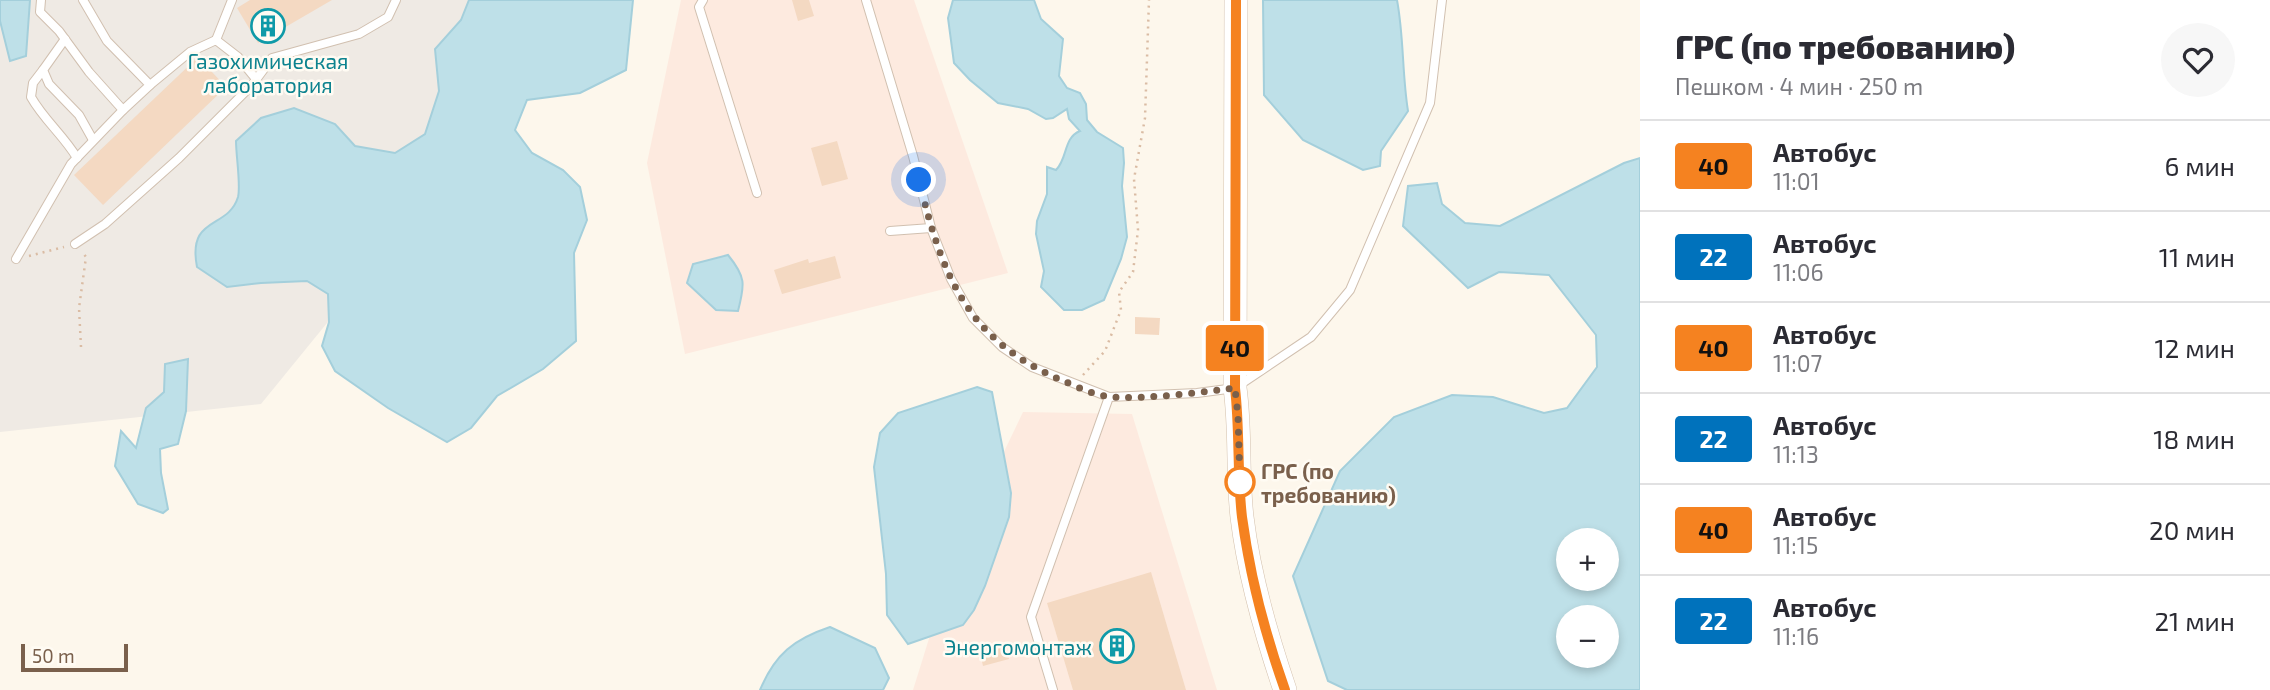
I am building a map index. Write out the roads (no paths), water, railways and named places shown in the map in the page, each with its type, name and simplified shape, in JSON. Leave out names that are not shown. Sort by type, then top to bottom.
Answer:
[{"type":"main road","points":[[1236,0],[1235,388],[1242,516],[1252,581],[1285,690]]},
{"type":"lane","points":[[41,0],[40,12],[123,110]]},
{"type":"lane","points":[[83,0],[107,41],[150,85]]},
{"type":"lane","points":[[75,244],[105,224],[179,158],[256,79],[272,58],[359,34],[388,17],[396,0]]},
{"type":"lane","points":[[703,0],[699,7],[757,193]]},
{"type":"lane","points":[[866,0],[913,156],[931,228],[951,279],[973,318],[1002,346],[1032,367],[1109,397],[1197,393],[1235,388],[1311,337],[1350,290],[1430,103],[1441,0]]},
{"type":"lane","points":[[16,259],[76,158],[150,85],[190,52],[216,40],[234,1]]},
{"type":"lane","points":[[65,39],[33,83],[31,97],[38,110],[66,140],[76,158]]},
{"type":"lane","points":[[216,40],[238,57],[256,79]]},
{"type":"lane","points":[[43,69],[49,84],[79,115],[93,140]]},
{"type":"lane","points":[[890,231],[931,228]]},
{"type":"lane","points":[[1053,690],[1031,617],[1109,397]]},
{"type":"water","points":[[0,0],[30,0],[26,56],[10,61],[0,21]]},
{"type":"water","points":[[469,0],[633,0],[626,70],[580,93],[527,100],[515,130],[532,153],[563,170],[580,187],[587,220],[574,253],[576,341],[543,369],[497,396],[471,428],[447,442],[388,408],[335,371],[322,346],[329,322],[328,294],[307,281],[227,287],[197,267],[195,250],[203,231],[226,215],[238,197],[236,141],[261,118],[294,108],[335,124],[355,146],[395,153],[425,134],[439,91],[435,49],[461,20]]},
{"type":"water","points":[[953,0],[1034,0],[1041,19],[1063,39],[1059,76],[1067,88],[1080,93],[1086,104],[1087,120],[1097,132],[1123,148],[1122,186],[1127,237],[1104,300],[1082,310],[1064,310],[1041,287],[1044,271],[1036,234],[1037,221],[1047,194],[1047,167],[1056,170],[1071,138],[1080,131],[1069,119],[1067,109],[1053,118],[1046,119],[1028,109],[998,103],[970,80],[954,63],[948,18]]},
{"type":"water","points":[[1263,0],[1397,0],[1408,111],[1381,151],[1380,166],[1363,170],[1303,140],[1264,95]]},
{"type":"water","points":[[1640,158],[1640,690],[1347,690],[1328,681],[1293,576],[1340,471],[1394,417],[1452,395],[1493,397],[1544,413],[1567,408],[1597,367],[1596,335],[1549,275],[1499,272],[1468,288],[1403,226],[1408,186],[1437,183],[1442,204],[1465,223],[1500,226],[1624,163]]},
{"type":"water","points":[[728,255],[741,275],[742,294],[738,311],[716,310],[687,283],[693,264]]},
{"type":"water","points":[[188,359],[186,411],[178,444],[160,449],[161,473],[168,509],[163,513],[138,504],[115,466],[121,431],[136,448],[146,408],[164,392],[165,364]]},
{"type":"water","points":[[977,387],[992,392],[1011,493],[1009,517],[985,586],[974,610],[963,625],[908,644],[887,615],[886,574],[874,467],[880,433],[898,413]]},
{"type":"water","points":[[830,627],[875,648],[889,678],[883,690],[760,690],[779,657],[806,637]]},
{"type":"place","name":"Газохимическая лаборатория","points":[[268,26]]},
{"type":"place","name":"ГРС (по требованию)","points":[[1240,482]]},
{"type":"place","name":"Энергомонтаж","points":[[1117,646]]}]
